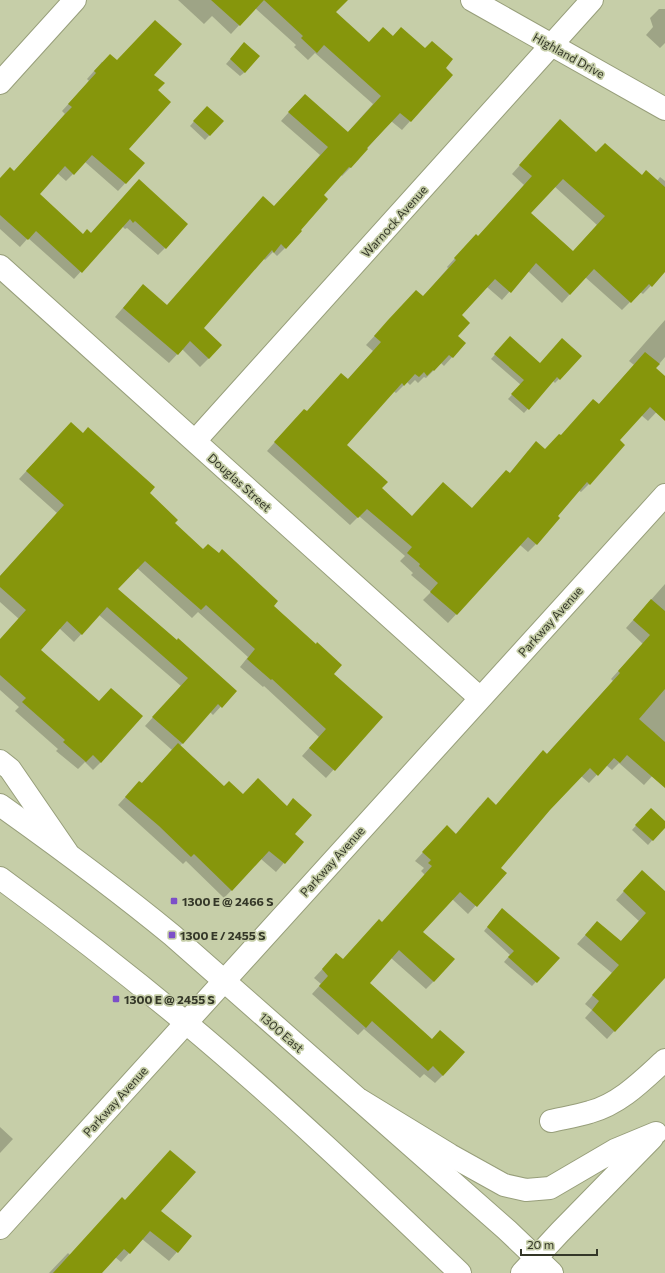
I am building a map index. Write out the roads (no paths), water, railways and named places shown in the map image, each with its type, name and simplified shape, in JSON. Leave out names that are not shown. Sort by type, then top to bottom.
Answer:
[{"type":"main road","points":[[0,83],[75,0]]},
{"type":"main road","name":"Highland Drive","points":[[472,0],[665,109]]},
{"type":"main road","name":"Warnock Avenue","points":[[195,441],[592,0]]},
{"type":"main road","name":"Douglas Street","points":[[0,266],[480,698]]},
{"type":"main road","name":"Parkway Avenue","points":[[0,1228],[665,495]]},
{"type":"main road","points":[[0,761],[10,769],[68,853]]},
{"type":"main road","name":"1300 East","points":[[0,805],[121,893],[172,935],[360,1100],[529,1265],[552,1273]]},
{"type":"main road","points":[[0,878],[75,933],[186,1022],[360,1178],[460,1273]]},
{"type":"main road","points":[[551,1121],[591,1112],[612,1103],[632,1090],[665,1060]]},
{"type":"main road","points":[[360,1100],[450,1155],[504,1185],[526,1190],[550,1188],[614,1150],[661,1129]]},
{"type":"main road","points":[[529,1265],[661,1129]]},
{"type":"place","name":"1300 E @ 2466 S","points":[[174,901]]},
{"type":"place","name":"1300 E / 2455 S","points":[[172,935]]},
{"type":"place","name":"1300 E @ 2455 S","points":[[116,999]]}]
